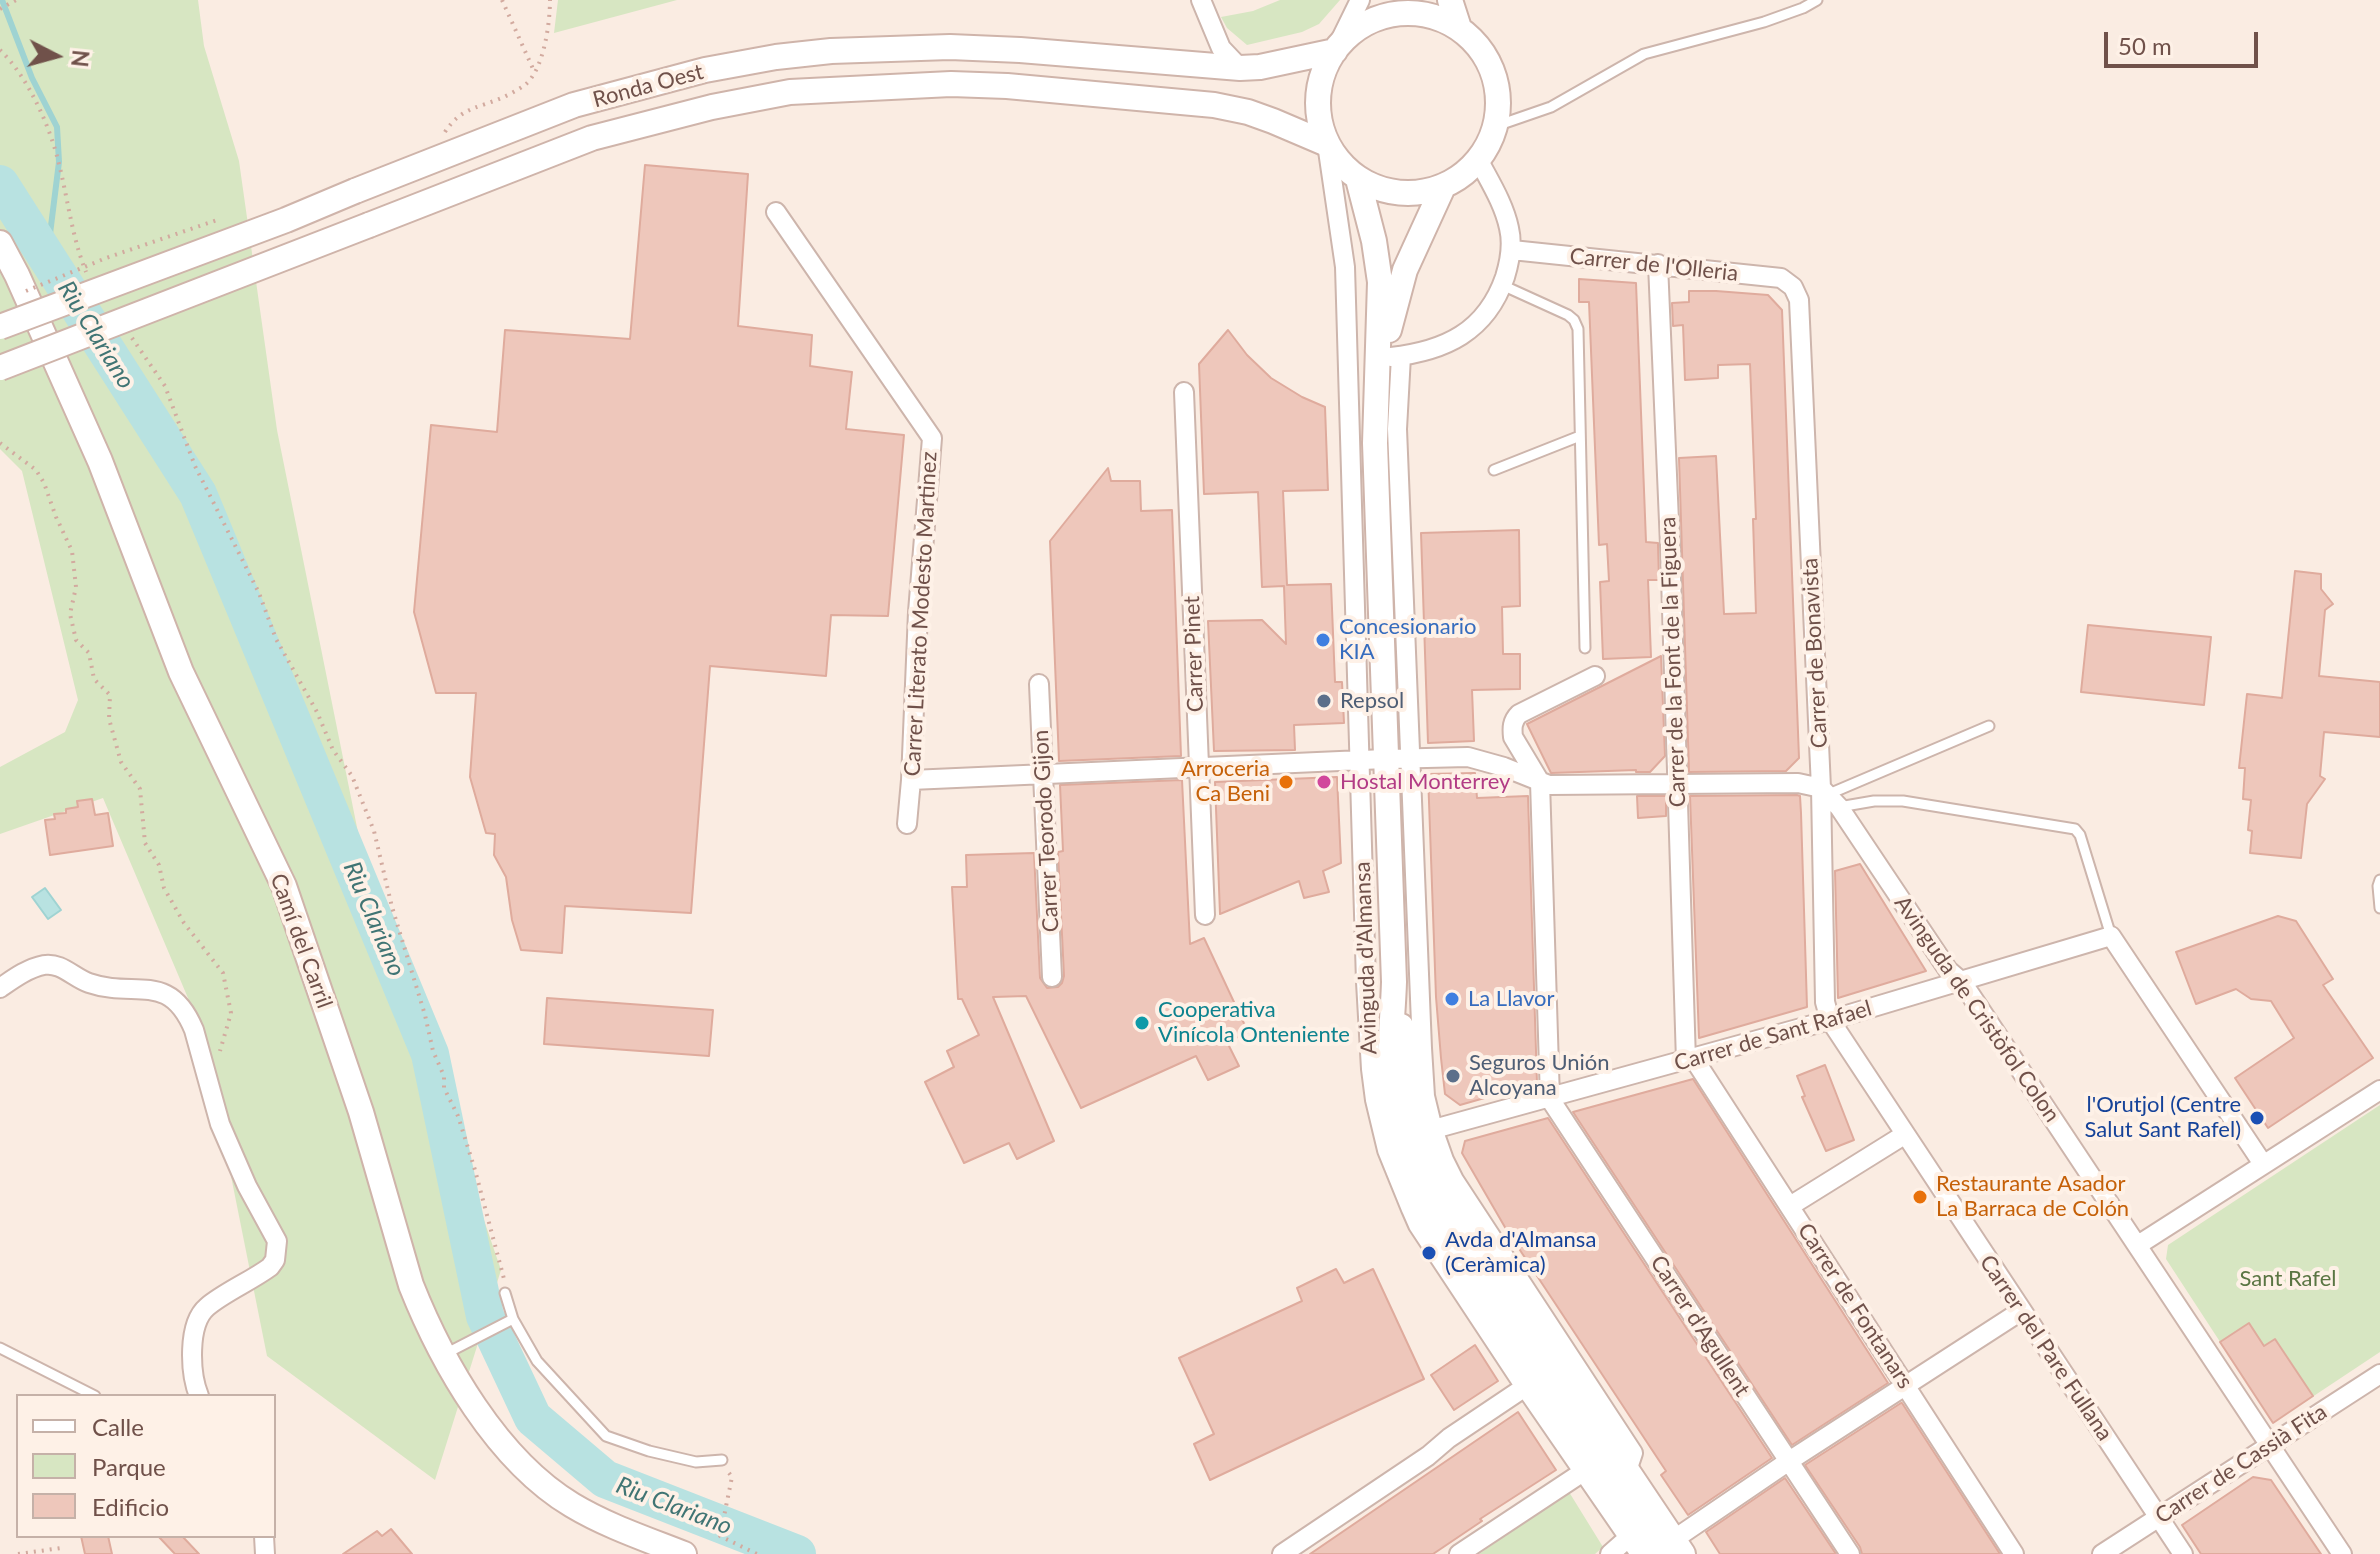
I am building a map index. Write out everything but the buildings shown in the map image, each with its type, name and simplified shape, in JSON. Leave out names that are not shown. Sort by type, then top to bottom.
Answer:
[{"type":"street","points":[[1201,0],[1221,48],[1240,68]]},
{"type":"street","points":[[1364,11],[1437,17],[1459,28],[1476,42],[1489,61],[1499,104],[1496,126],[1479,161],[1463,176],[1443,187],[1414,194],[1385,191],[1358,179],[1340,163],[1327,144],[1319,120],[1318,96],[1323,72],[1364,11],[1378,0]]},
{"type":"street","points":[[1450,0],[1459,28]]},
{"type":"street","name":"Ronda Oest","points":[[0,327],[272,225],[574,105],[705,70],[831,51],[950,47],[1240,68],[1260,67],[1335,51]]},
{"type":"street","name":"Ronda Oest","points":[[0,368],[592,138],[712,107],[790,92],[951,84],[1007,86],[1214,105],[1248,112],[1327,144]]},
{"type":"street","name":"Avinguda d'Almansa","points":[[1327,144],[1345,267],[1366,982],[1375,1100],[1394,1170],[1418,1225],[1533,1382],[1634,1533],[1642,1554]]},
{"type":"street","points":[[1387,361],[1431,350],[1461,337],[1481,320],[1502,285],[1512,250],[1510,230],[1479,161]]},
{"type":"street","name":"Avinguda d'Almansa","points":[[1358,179],[1378,264],[1387,361]]},
{"type":"street","name":"Avinguda d'Almansa","points":[[1443,187],[1405,270],[1375,443],[1429,1156],[1450,1206],[1622,1465],[1671,1549]]},
{"type":"street","name":"Carrer Literato Modesto Martinez","points":[[776,212],[932,438],[918,612],[907,824]]},
{"type":"street","name":"Camí del Carril","points":[[0,243],[100,461],[181,672],[284,886],[361,1112],[421,1311],[465,1390],[487,1423],[523,1466],[569,1503],[604,1523],[684,1554]]},
{"type":"street","name":"Carrer de l'Olleria","points":[[1512,250],[1781,278],[1793,287]]},
{"type":"street","name":"Carrer de la Font de la Figuera","points":[[1658,264],[1676,785],[1690,1060]]},
{"type":"street","name":"Carrer de Bonavista","points":[[1793,287],[1799,300],[1830,796],[1825,1002],[1830,1020]]},
{"type":"street","name":"Carrer Pinet","points":[[1184,392],[1205,915]]},
{"type":"street","points":[[1550,1099],[1540,782],[1513,737],[1512,730],[1514,719],[1519,714],[1595,676]]},
{"type":"street","name":"Carrer Teorodo Gijon","points":[[1039,684],[1052,977]]},
{"type":"street","points":[[911,780],[1468,757],[1557,785],[1798,783],[1830,796]]},
{"type":"street","name":"Avinguda d'Almansa","points":[[1397,759],[1394,988],[1389,1044],[1391,1089],[1408,1156],[1434,1215],[1583,1472],[1634,1533],[1671,1549]]},
{"type":"street","name":"Avinguda de Cristòfol Colon","points":[[1830,796],[1948,970],[1962,982],[2342,1554]]},
{"type":"street","points":[[2111,936],[2263,1164]]},
{"type":"street","name":"Carrer de Sant Rafael","points":[[1428,1131],[1690,1060],[2111,936]]},
{"type":"street","points":[[0,988],[24,973],[53,965],[93,985],[156,990],[175,1001],[188,1017],[220,1124],[247,1186],[277,1241],[275,1260],[270,1267],[207,1307],[197,1321],[193,1351],[194,1379],[198,1394]]},
{"type":"street","points":[[1366,982],[1394,988]]},
{"type":"street","name":"Avinguda d'Almansa","points":[[1394,988],[1428,1131]]},
{"type":"street","name":"Carrer del Pare Fullana","points":[[1830,1020],[2183,1554]]},
{"type":"street","name":"Carrer de Fontanars","points":[[1690,1060],[1790,1206],[2014,1554]]},
{"type":"street","points":[[2138,1245],[2380,1090]]},
{"type":"street","name":"Carrer d'Agullent","points":[[1550,1099],[1850,1554]]},
{"type":"street","points":[[1411,1209],[1421,1185],[1421,1169],[1415,1149],[1428,1131]]},
{"type":"street","points":[[1790,1206],[1904,1135]]},
{"type":"street","points":[[1394,1170],[1407,1181],[1421,1185]]},
{"type":"street","points":[[1671,1549],[1789,1461],[2021,1311]]},
{"type":"street","name":"Carrer de Cassià Fita","points":[[2102,1554],[2380,1374]]},
{"type":"street","points":[[1282,1554],[1533,1382],[1555,1379],[1601,1446],[1622,1465]]},
{"type":"street","points":[[1459,1554],[1583,1472]]},
{"type":"street","points":[[1610,1554],[1634,1533]]},
{"type":"lane","points":[[1496,126],[1551,107],[1644,54],[1764,22],[1817,0]]},
{"type":"lane","points":[[1502,285],[1561,311],[1574,320],[1578,329],[1585,648]]},
{"type":"lane","points":[[1494,470],[1580,436]]},
{"type":"lane","points":[[1830,796],[1989,726]]},
{"type":"lane","points":[[1830,796],[1903,801],[2075,829],[2080,835],[2111,936]]},
{"type":"lane","points":[[2380,880],[2380,908]]},
{"type":"lane","points":[[505,1293],[509,1322],[537,1361],[606,1436],[649,1451],[696,1462],[722,1460]]},
{"type":"lane","points":[[445,1354],[509,1322]]},
{"type":"lane","points":[[0,1348],[91,1394]]},
{"type":"path","points":[[0,9],[16,0]]},
{"type":"path","points":[[502,0],[534,71]]},
{"type":"path","points":[[443,136],[453,120],[469,109],[505,97],[527,84],[540,61],[550,16],[550,0]]},
{"type":"path","points":[[0,50],[36,100],[59,162],[70,221],[85,270],[94,283]]},
{"type":"path","points":[[24,292],[106,258],[226,217]]},
{"type":"path","points":[[130,336],[165,386],[195,466],[259,593],[276,639],[317,712],[333,750],[352,776],[369,817],[433,1051],[444,1076],[444,1088],[458,1116],[479,1183],[504,1277],[505,1293]]},
{"type":"path","points":[[0,443],[36,470],[44,483],[72,551],[76,587],[70,614],[76,640],[89,653],[94,679],[110,695],[109,719],[121,762],[140,789],[145,843],[159,865],[164,888],[184,923],[223,973],[231,1013],[220,1058]]},
{"type":"path","points":[[722,1460],[732,1477],[720,1536],[757,1554]]},
{"type":"path","points":[[18,1554],[61,1548]]},
{"type":"green space","points":[[0,0],[198,0],[204,46],[239,161],[277,430],[367,877],[501,1270],[435,1480],[267,1356],[202,1031],[103,798],[0,834],[0,767],[65,732],[78,700],[22,471],[0,449]]},
{"type":"green space","points":[[558,0],[677,0],[554,33]]},
{"type":"green space","points":[[1280,0],[1340,0],[1319,24],[1302,32],[1247,45],[1227,28],[1221,17],[1253,11]]},
{"type":"green space","name":"Sant Rafel","points":[[2380,1105],[2380,1352],[2273,1423],[2166,1259],[2168,1245]]},
{"type":"green space","points":[[1569,1492],[1603,1547],[1595,1554],[1479,1554]]},
{"type":"water","points":[[45,888],[61,910],[48,919],[32,897]]},
{"type":"waterway","points":[[2,0],[32,78],[57,127],[59,162],[47,258]]},
{"type":"waterway","name":"Riu Clariano","points":[[0,184],[198,494],[430,1054],[485,1316],[533,1418],[605,1479],[797,1554]]},
{"type":"place","name":"Concesionario KIA","points":[[1323,640]]},
{"type":"place","name":"Repsol","points":[[1324,701]]},
{"type":"place","name":"Arroceria Ca Beni","points":[[1286,782]]},
{"type":"place","name":"Hostal Monterrey","points":[[1324,782]]},
{"type":"place","name":"La Llavor","points":[[1452,999]]},
{"type":"place","name":"Cooperativa Vinícola Onteniente","points":[[1142,1023]]},
{"type":"place","name":"Seguros Unión Alcoyana","points":[[1453,1076]]},
{"type":"place","name":"l'Orutjol (Centre Salut Sant Rafel)","points":[[2257,1118]]},
{"type":"place","name":"Restaurante Asador La Barraca de Colón","points":[[1920,1197]]},
{"type":"place","name":"Avda d'Almansa (Ceràmica)","points":[[1429,1253]]}]
